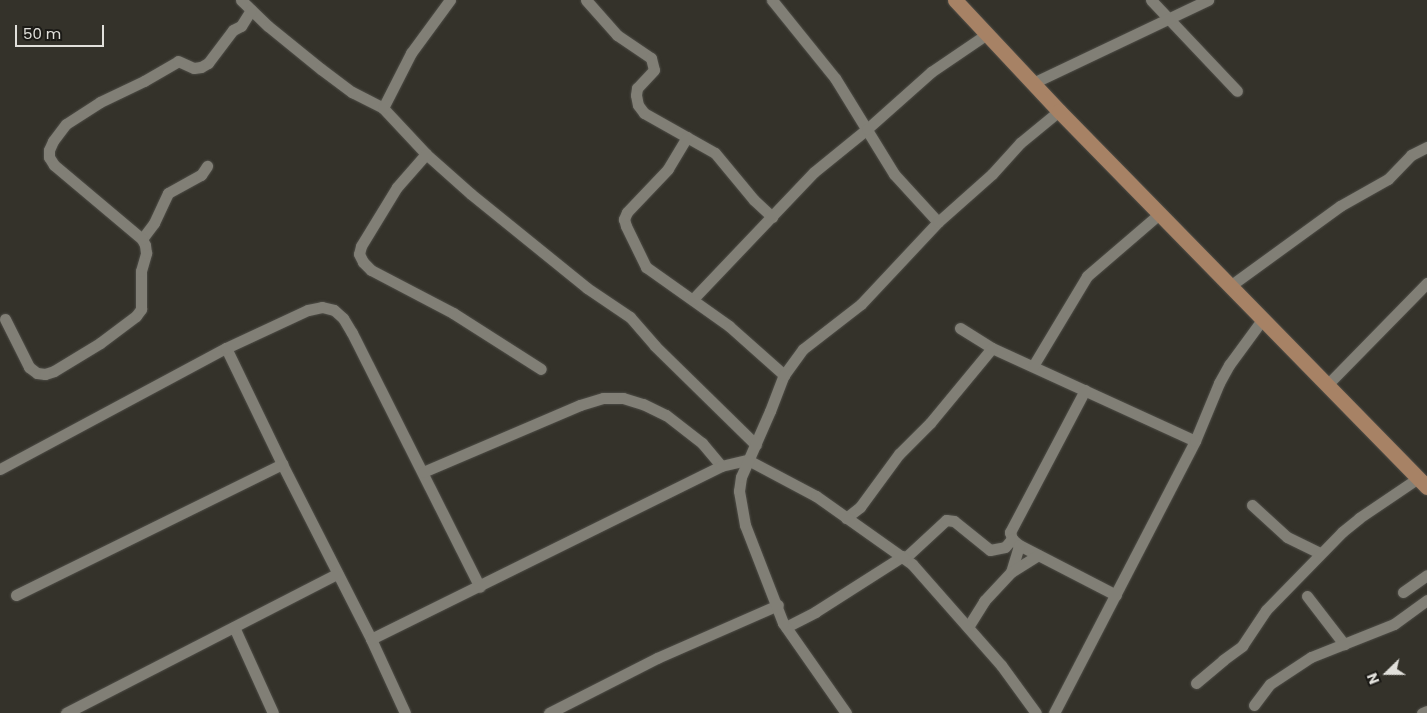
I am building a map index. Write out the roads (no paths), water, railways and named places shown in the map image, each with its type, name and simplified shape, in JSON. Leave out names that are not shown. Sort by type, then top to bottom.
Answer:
[{"type":"main road","points":[[955,0],[1059,111],[1422,483]]},
{"type":"street","points":[[241,0],[321,69],[352,92],[383,108],[426,154],[522,236],[588,288],[630,317],[655,346],[756,444]]},
{"type":"street","points":[[383,108],[410,53],[450,0]]},
{"type":"street","points":[[586,0],[617,35],[651,58],[654,70],[637,88],[638,104],[644,113],[715,154],[754,200],[772,217]]},
{"type":"street","points":[[772,0],[822,60],[894,174],[938,222]]},
{"type":"street","points":[[1151,0],[1237,91]]},
{"type":"street","points":[[1033,83],[1208,0]]},
{"type":"street","points":[[4,319],[29,368],[37,373],[54,371],[100,343],[136,316],[141,309],[141,271],[146,253],[142,239],[54,165],[49,157],[52,141],[74,117],[178,61],[194,68],[202,67],[233,30],[241,26],[251,10]]},
{"type":"street","points":[[693,299],[814,172],[867,129],[931,72],[987,34]]},
{"type":"street","points":[[846,713],[786,627],[745,525],[739,491],[741,477],[784,375],[803,350],[861,304],[938,222],[992,174],[1020,143],[1059,111]]},
{"type":"street","points":[[687,137],[668,169],[627,212],[624,219],[626,226],[646,267],[735,331],[784,375]]},
{"type":"street","points":[[1230,286],[1340,206],[1388,179],[1411,156],[1427,147]]},
{"type":"street","points":[[426,154],[397,187],[361,246],[359,254],[363,262],[372,270],[453,313],[541,369]]},
{"type":"street","points":[[142,239],[154,223],[164,197],[174,189],[201,175],[207,166]]},
{"type":"street","points":[[1033,366],[1088,276],[1159,214]]},
{"type":"street","points":[[1326,385],[1427,283]]},
{"type":"street","points":[[0,469],[226,348],[308,310],[322,307],[334,310],[343,318],[352,333],[480,587]]},
{"type":"street","points":[[1054,713],[1196,441],[1229,365],[1262,320]]},
{"type":"street","points":[[960,328],[992,348],[1196,441]]},
{"type":"street","points":[[226,348],[282,464],[371,639],[405,713]]},
{"type":"street","points":[[846,518],[860,508],[899,454],[930,423],[992,348]]},
{"type":"street","points":[[1085,390],[1012,524],[1010,532],[1016,542],[1116,595]]},
{"type":"street","points":[[423,472],[580,405],[603,398],[623,398],[643,404],[666,415],[702,444],[721,466]]},
{"type":"street","points":[[371,639],[480,587],[721,466],[748,460],[816,496],[904,557],[968,627],[1000,665],[1036,713]]},
{"type":"street","points":[[16,595],[282,464]]},
{"type":"street","points":[[1196,683],[1242,646],[1266,610],[1320,553],[1359,518],[1422,483]]},
{"type":"street","points":[[1252,505],[1287,537],[1320,553]]},
{"type":"street","points":[[786,627],[815,612],[904,557],[946,520],[954,521],[990,550],[998,550],[1016,542]]},
{"type":"street","points":[[1011,572],[1016,542]]},
{"type":"street","points":[[968,627],[984,601],[1011,572],[1038,555]]},
{"type":"street","points":[[66,713],[337,574]]},
{"type":"street","points":[[1404,592],[1427,575]]},
{"type":"street","points":[[1307,596],[1344,644]]},
{"type":"street","points":[[1254,705],[1270,684],[1311,657],[1394,624],[1427,600]]},
{"type":"street","points":[[549,713],[657,658],[778,606]]},
{"type":"street","points":[[234,627],[273,713]]},
{"type":"street","points":[[1422,713],[1427,711]]}]
